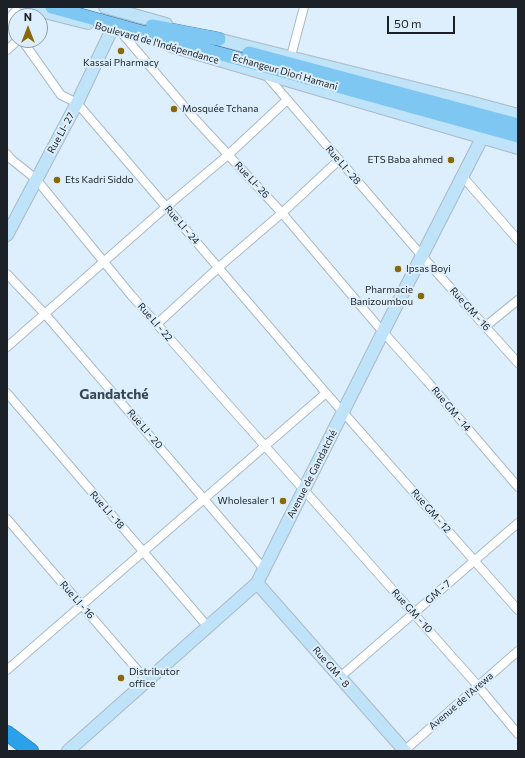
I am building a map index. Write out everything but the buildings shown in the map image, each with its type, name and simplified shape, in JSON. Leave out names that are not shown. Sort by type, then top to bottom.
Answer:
[{"type":"highway","points":[[7,733],[31,751]]},
{"type":"highway","points":[[7,741],[15,751]]},
{"type":"main road","name":"Echangeur Diori Hamani","points":[[84,7],[247,61],[472,117],[518,126]]},
{"type":"main road","name":"Echangeur Diori Hamani","points":[[48,13],[151,30],[472,117],[518,136]]},
{"type":"main road","points":[[151,30],[219,39]]},
{"type":"main road","points":[[247,61],[305,86]]},
{"type":"street","points":[[7,21],[19,7]]},
{"type":"street","name":"Boulevard de l'Indépendance","points":[[105,7],[219,39],[291,56],[518,115]]},
{"type":"street","points":[[291,56],[304,7]]},
{"type":"street","name":"Boulevard de l'Indépendance","points":[[48,13],[116,30],[518,148]]},
{"type":"street","name":"Rue LI- 27","points":[[7,235],[116,30]]},
{"type":"street","name":"Rue LI- 26","points":[[116,30],[195,119],[282,213],[383,332]]},
{"type":"street","name":"Rue LI - 24","points":[[28,48],[62,95],[77,103],[344,412]]},
{"type":"street","name":"Rue LI - 28","points":[[265,74],[422,256]]},
{"type":"street","points":[[7,347],[228,154],[287,100]]},
{"type":"street","name":"Avenue de Gandatché","points":[[68,751],[257,583],[482,138]]},
{"type":"street","name":"Rue LI - 22","points":[[8,158],[36,179],[103,262],[304,490]]},
{"type":"street","points":[[157,324],[219,267],[282,213],[339,160]]},
{"type":"street","points":[[463,177],[518,240]]},
{"type":"street","name":"Rue GM - 16","points":[[422,256],[518,363]]},
{"type":"street","name":"Rue LI - 20","points":[[7,274],[45,314],[264,569]]},
{"type":"street","points":[[486,326],[518,300]]},
{"type":"street","name":"Rue GM - 14","points":[[383,332],[518,487]]},
{"type":"street","name":"Rue LI - 18","points":[[7,393],[208,627]]},
{"type":"street","points":[[7,670],[326,393]]},
{"type":"street","name":"Rue GM - 12","points":[[344,412],[518,610]]},
{"type":"street","name":"Rue GM - 10","points":[[304,490],[414,613],[518,734]]},
{"type":"street","name":"Rue LI - 16","points":[[7,519],[147,681]]},
{"type":"street","name":"GM - 7","points":[[340,677],[518,523]]},
{"type":"street","name":"Rue GM - 8","points":[[257,583],[405,751]]},
{"type":"street","name":"Avenue de l'Arewa","points":[[405,751],[518,651]]},
{"type":"place","name":"Kassai Pharmacy","points":[[121,51]]},
{"type":"place","name":"Mosquée Tchana","points":[[174,109]]},
{"type":"place","name":"ETS Baba ahmed","points":[[451,160]]},
{"type":"place","name":"Ets Kadri Siddo","points":[[57,180]]},
{"type":"place","name":"Ipsas Boyi","points":[[398,269]]},
{"type":"place","name":"Pharmacie Banizoumbou","points":[[421,296]]},
{"type":"place","name":"Wholesaler 1","points":[[283,501]]},
{"type":"place","name":"Distributor office","points":[[121,678]]},
{"type":"district","name":"Gandatché","points":[[114,394]]}]
